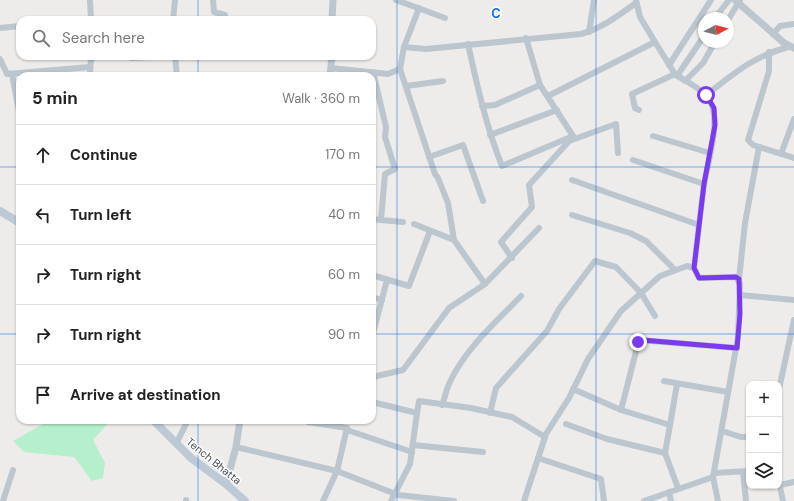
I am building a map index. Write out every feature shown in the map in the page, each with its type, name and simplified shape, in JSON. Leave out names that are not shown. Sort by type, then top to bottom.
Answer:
[{"type":"main road","points":[[0,212],[16,221]]},
{"type":"main road","name":"Tench Bhatta","points":[[156,424],[191,458],[226,484],[245,501]]},
{"type":"street","points":[[90,0],[92,16]]},
{"type":"street","points":[[173,16],[175,0]]},
{"type":"street","points":[[213,0],[214,12],[225,16]]},
{"type":"street","points":[[332,16],[333,0]]},
{"type":"street","points":[[396,0],[445,18]]},
{"type":"street","points":[[589,32],[594,0]]},
{"type":"street","points":[[670,65],[711,0]]},
{"type":"street","points":[[720,12],[729,0]]},
{"type":"street","points":[[732,12],[738,1],[773,34],[791,47]]},
{"type":"street","points":[[404,47],[426,49],[526,38],[572,35],[589,32],[610,21],[636,2],[640,17],[676,75],[706,95],[714,108],[715,119],[704,184],[694,268],[699,278],[736,277],[739,279]]},
{"type":"street","points":[[419,8],[404,47],[400,69],[434,174],[438,178],[448,202],[454,240],[485,284]]},
{"type":"street","points":[[773,34],[780,26],[794,24]]},
{"type":"street","points":[[0,28],[16,26]]},
{"type":"street","points":[[526,38],[540,85],[573,136]]},
{"type":"street","points":[[548,96],[655,42]]},
{"type":"street","points":[[468,44],[490,135],[502,166],[573,136]]},
{"type":"street","points":[[639,110],[635,108],[632,94],[676,75],[698,44]]},
{"type":"street","points":[[706,95],[751,61],[769,52],[791,47]]},
{"type":"street","points":[[685,81],[703,64],[712,48]]},
{"type":"street","points":[[769,52],[769,71],[748,140],[750,143],[758,147],[794,158]]},
{"type":"street","points":[[0,59],[7,74],[16,74]]},
{"type":"street","points":[[90,72],[91,60]]},
{"type":"street","points":[[175,60],[177,72]]},
{"type":"street","points":[[332,60],[330,72],[374,72]]},
{"type":"street","points":[[34,72],[90,67]]},
{"type":"street","points":[[376,72],[388,74],[400,69]]},
{"type":"street","points":[[12,74],[16,96]]},
{"type":"street","points":[[376,81],[386,127],[385,137],[395,169],[385,174],[381,220]]},
{"type":"street","points":[[406,86],[443,81]]},
{"type":"street","points":[[482,106],[495,105],[540,85]]},
{"type":"street","points":[[490,135],[557,110]]},
{"type":"street","points":[[781,154],[794,119]]},
{"type":"street","points":[[568,141],[616,124],[618,152]]},
{"type":"street","points":[[512,258],[501,242],[532,207],[529,185],[573,136]]},
{"type":"street","points":[[653,136],[710,153]]},
{"type":"street","points":[[429,157],[463,145],[483,201]]},
{"type":"street","points":[[718,501],[714,475],[737,348],[740,295],[739,279],[745,223],[758,147]]},
{"type":"street","points":[[633,160],[704,184]]},
{"type":"street","points":[[572,180],[699,225]]},
{"type":"street","points":[[572,216],[630,233],[646,241],[675,270]]},
{"type":"street","points":[[376,219],[403,222]]},
{"type":"street","points":[[414,224],[454,240]]},
{"type":"street","points":[[376,376],[402,370],[449,308],[485,284],[512,258],[538,228]]},
{"type":"street","points":[[376,276],[409,286],[430,231]]},
{"type":"street","points":[[490,413],[496,388],[547,332],[559,309],[595,261],[616,266],[641,293],[655,316]]},
{"type":"street","points":[[524,501],[545,437],[573,389],[588,359],[621,311],[660,276],[687,266],[694,268]]},
{"type":"street","points":[[376,322],[387,280]]},
{"type":"street","points":[[740,295],[794,300]]},
{"type":"street","points":[[442,405],[449,384],[465,358],[477,342],[521,296]]},
{"type":"street","points":[[376,298],[382,300]]},
{"type":"street","points":[[781,381],[794,320]]},
{"type":"street","points":[[621,410],[639,340],[737,348]]},
{"type":"street","points":[[664,381],[728,392]]},
{"type":"street","points":[[677,384],[665,452],[678,488]]},
{"type":"street","points":[[573,389],[621,410],[670,425]]},
{"type":"street","points":[[391,501],[410,464],[419,402],[471,408],[512,417],[545,437]]},
{"type":"street","points":[[376,403],[417,413]]},
{"type":"street","points":[[176,444],[186,424]]},
{"type":"street","points":[[226,484],[236,447],[239,424]]},
{"type":"street","points":[[319,424],[347,429],[412,452]]},
{"type":"street","points":[[323,501],[337,471],[348,424]]},
{"type":"street","points":[[566,424],[607,439],[665,452]]},
{"type":"street","points":[[722,431],[741,437],[746,437]]},
{"type":"street","points":[[413,445],[483,452]]},
{"type":"street","points":[[236,447],[337,471],[395,494],[454,501]]},
{"type":"street","points":[[538,458],[601,479],[604,501]]},
{"type":"street","points":[[3,501],[13,470]]},
{"type":"street","points":[[644,501],[714,475],[746,472]]},
{"type":"street","points":[[782,483],[794,482]]},
{"type":"street","points":[[746,489],[746,501]]},
{"type":"street","points":[[780,489],[783,501]]},
{"type":"street","points":[[669,492],[671,501]]},
{"type":"green space","points":[[43,424],[107,424],[93,440],[105,463],[103,478],[92,481],[74,457],[24,452],[13,441]]},
{"type":"route","points":[[638,342],[639,340],[642,340],[737,348],[740,314],[739,279],[736,277],[699,278],[694,268],[704,184],[715,125],[714,108],[706,95]]}]
